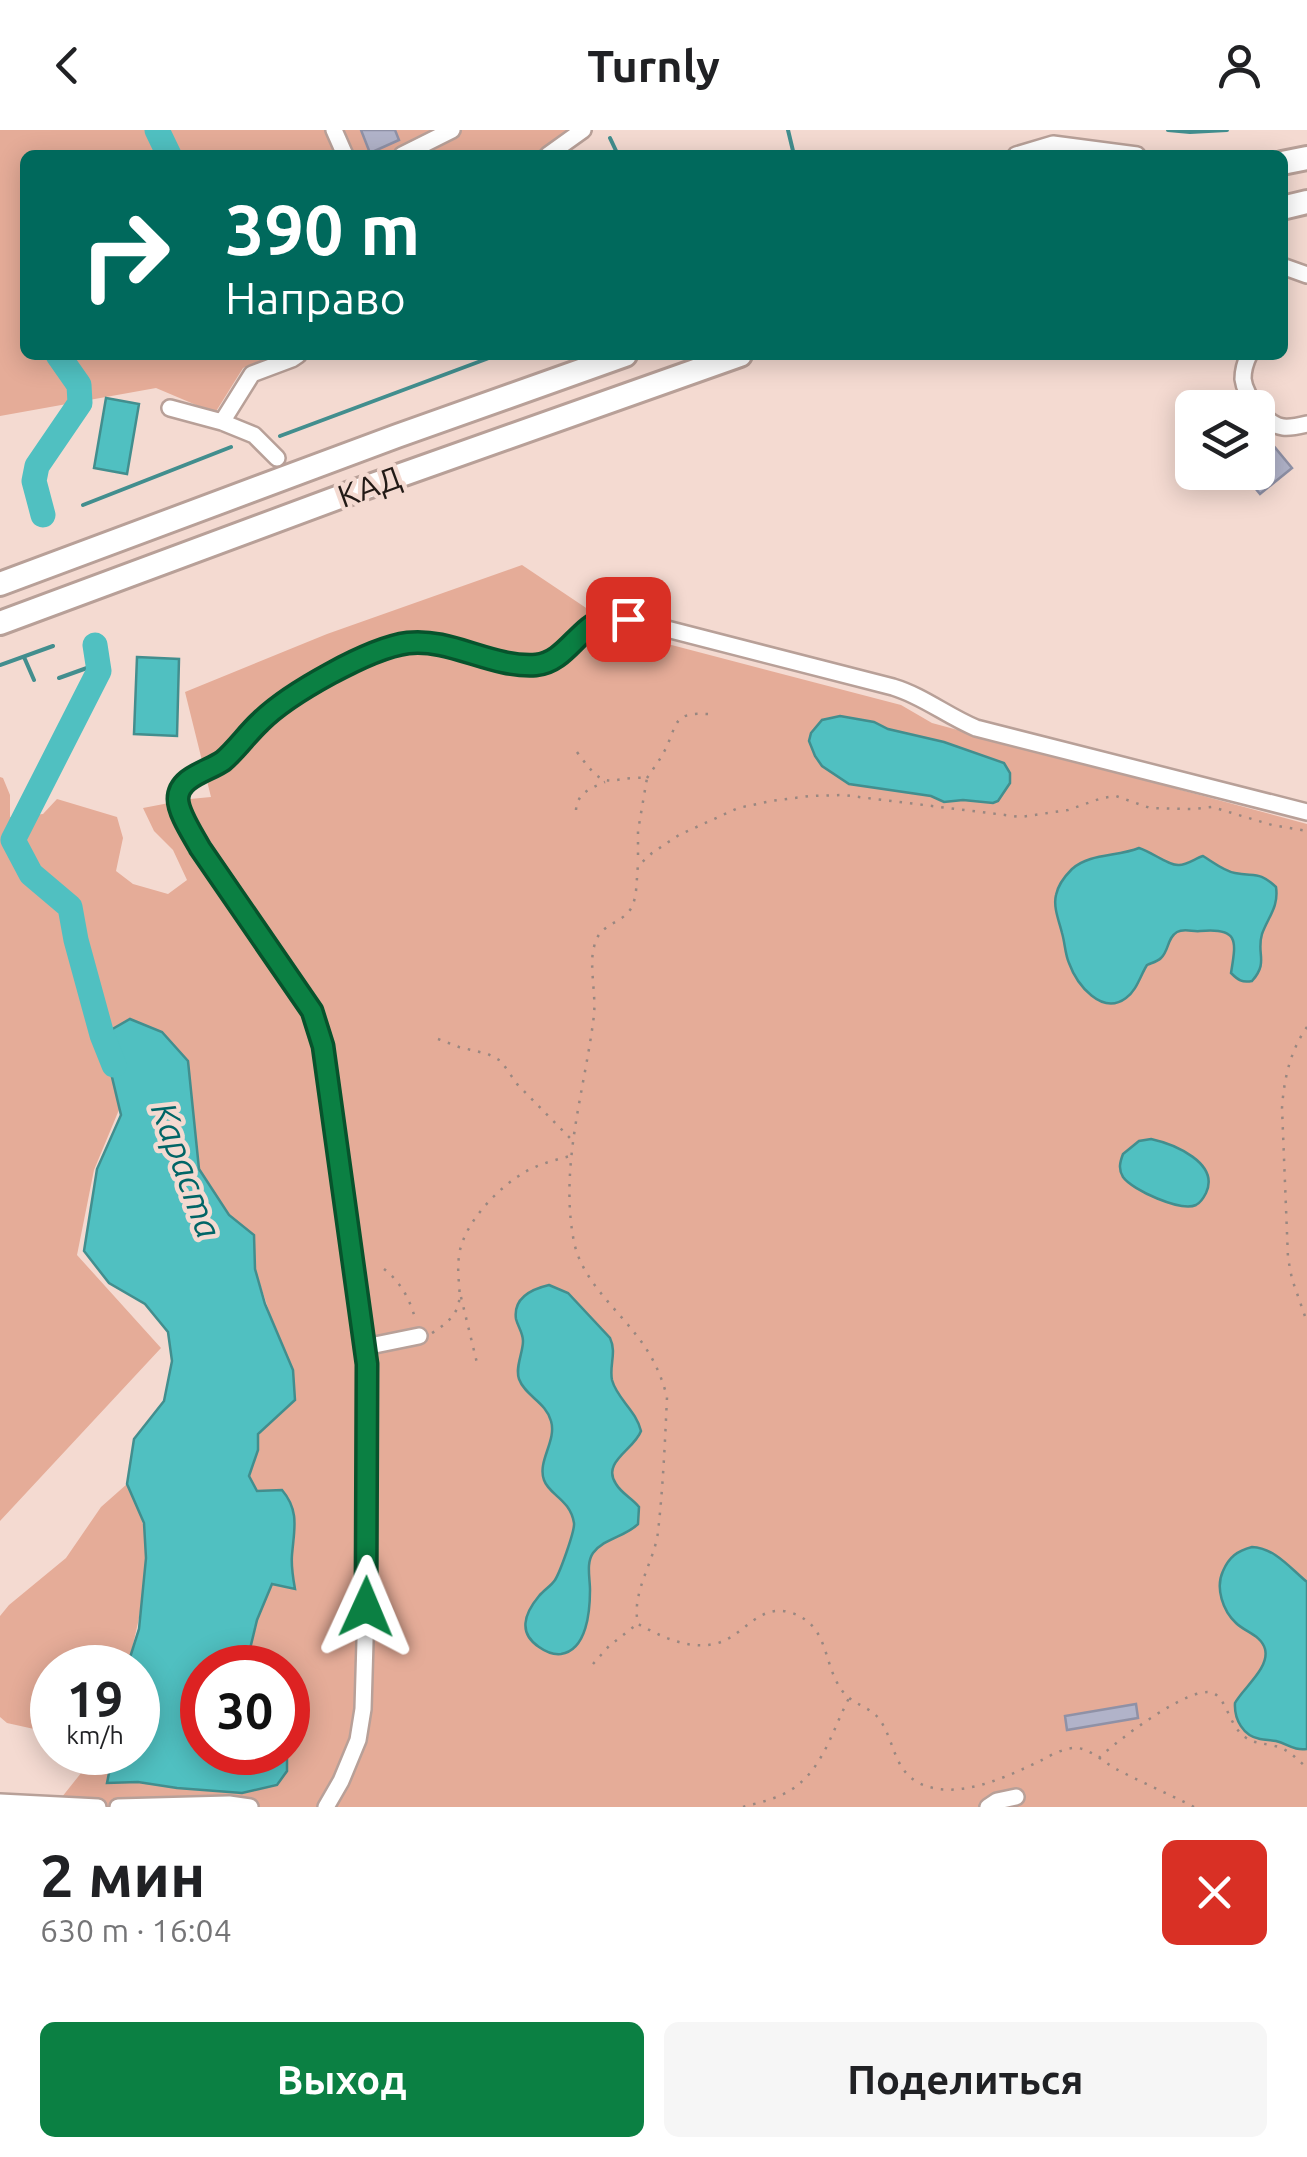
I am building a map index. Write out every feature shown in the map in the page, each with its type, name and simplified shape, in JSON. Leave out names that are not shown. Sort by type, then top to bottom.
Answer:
[{"type":"highway","name":"КАД","points":[[0,584],[611,360]]},
{"type":"highway","name":"КАД","points":[[0,623],[726,360]]},
{"type":"street","points":[[412,150],[452,130]]},
{"type":"street","points":[[555,150],[583,130]]},
{"type":"street","points":[[1033,150],[1054,144],[1099,150]]},
{"type":"street","points":[[222,422],[252,374],[292,360]]},
{"type":"street","points":[[1247,360],[1243,383],[1272,424],[1307,424]]},
{"type":"street","points":[[170,408],[254,435],[277,458]]},
{"type":"street","points":[[326,1807],[358,1740],[364,1709],[367,1364],[323,1046],[312,1011],[186,824],[178,798],[183,785],[224,760],[281,703],[374,653],[421,642],[486,659],[538,665],[607,618],[628,619],[752,649],[912,693],[976,728],[1307,812]]},
{"type":"street","points":[[365,1347],[419,1336]]},
{"type":"street","points":[[988,1807],[1016,1797]]},
{"type":"street","points":[[0,1802],[98,1807]]},
{"type":"street","points":[[118,1807],[250,1807]]},
{"type":"path","points":[[638,1624],[638,1597],[657,1536],[667,1397],[651,1356],[605,1300],[574,1244],[571,1156],[596,996],[594,943],[605,927],[629,910],[635,898],[638,831],[647,778],[664,752],[676,721],[688,714],[708,714]]},
{"type":"path","points":[[577,752],[605,782]]},
{"type":"path","points":[[576,810],[584,792],[605,782],[647,778]]},
{"type":"path","points":[[638,866],[679,835],[738,808],[810,796],[843,796],[1021,817],[1053,813],[1116,796],[1150,808],[1212,807],[1307,831]]},
{"type":"path","points":[[1307,1027],[1295,1044],[1282,1108],[1288,1258],[1307,1322]]},
{"type":"path","points":[[438,1039],[502,1061],[517,1084],[573,1141]]},
{"type":"path","points":[[477,1364],[458,1279],[464,1237],[475,1220],[526,1171],[571,1156]]},
{"type":"path","points":[[384,1269],[395,1278],[413,1308],[419,1336],[444,1326],[458,1311],[461,1294]]},
{"type":"path","points":[[638,1624],[668,1639],[712,1645],[732,1636],[761,1614],[779,1610],[806,1619],[818,1633],[840,1686],[849,1698],[876,1714],[898,1765],[915,1781],[935,1788],[963,1789],[1080,1748],[1194,1807]]},
{"type":"path","points":[[592,1664],[638,1624]]},
{"type":"path","points":[[1099,1758],[1132,1730],[1188,1696],[1202,1692],[1218,1696],[1230,1720],[1245,1737],[1288,1751],[1307,1768]]},
{"type":"path","points":[[742,1807],[785,1794],[808,1777],[849,1698]]},
{"type":"shaded area","points":[[0,130],[569,130],[542,150],[20,150],[20,360],[263,360],[243,368],[215,413],[156,388],[0,416]]},
{"type":"shaded area","points":[[522,565],[622,632],[901,705],[932,723],[1307,824],[1307,1807],[54,1807],[79,1775],[109,1775],[107,1783],[138,1782],[177,1788],[261,1775],[310,1775],[310,1645],[251,1645],[272,1583],[295,1589],[291,1559],[295,1536],[249,1476],[258,1434],[274,1418],[277,1335],[255,1269],[254,1235],[230,1215],[199,1169],[193,1118],[130,1019],[99,1042],[121,1105],[94,1170],[77,1255],[161,1348],[0,1521],[0,777],[10,795],[10,817],[43,814],[57,799],[117,817],[123,838],[116,871],[133,884],[168,894],[187,880],[173,850],[154,831],[143,808],[169,803],[188,805],[190,799],[211,797],[185,692],[327,634]]},
{"type":"shaded area","points":[[127,1484],[142,1521],[145,1574],[132,1645],[30,1645],[30,1728],[7,1723],[0,1717],[0,1616],[66,1558],[101,1507]]},
{"type":"water","points":[[106,398],[139,404],[127,474],[94,468]]},
{"type":"water","points":[[137,657],[179,659],[177,736],[134,734]]},
{"type":"water","points":[[840,716],[944,742],[1004,763],[1010,783],[993,803],[944,802],[931,796],[849,784],[822,766],[809,741],[822,720]]},
{"type":"water","points":[[1139,848],[1175,865],[1203,856],[1227,870],[1261,877],[1276,887],[1274,906],[1262,934],[1260,968],[1252,981],[1245,982],[1231,973],[1234,945],[1229,934],[1183,930],[1174,935],[1161,958],[1147,965],[1126,998],[1108,1003],[1084,988],[1067,956],[1056,909],[1058,888],[1079,864]]},
{"type":"water","points":[[130,1019],[162,1032],[188,1061],[199,1169],[229,1215],[254,1235],[255,1269],[265,1304],[293,1370],[295,1400],[258,1434],[258,1450],[249,1476],[257,1491],[282,1490],[288,1498],[294,1513],[295,1589],[272,1584],[251,1645],[180,1645],[180,1775],[284,1775],[277,1785],[242,1793],[138,1782],[107,1783],[109,1775],[160,1775],[160,1645],[134,1645],[146,1558],[144,1523],[127,1484],[134,1439],[164,1401],[172,1361],[168,1332],[145,1304],[109,1283],[84,1251],[97,1169],[121,1115],[102,1035]]},
{"type":"water","points":[[1151,1139],[1182,1150],[1201,1164],[1209,1182],[1197,1204],[1180,1205],[1157,1198],[1123,1177],[1123,1154],[1139,1141]]},
{"type":"water","points":[[549,1285],[568,1293],[610,1338],[612,1380],[641,1431],[615,1463],[612,1476],[639,1507],[638,1524],[593,1553],[588,1618],[582,1638],[570,1651],[558,1654],[532,1642],[526,1623],[534,1603],[557,1576],[574,1523],[568,1508],[544,1480],[551,1421],[519,1379],[523,1341],[516,1319],[521,1300]]},
{"type":"water","points":[[1252,1547],[1275,1555],[1307,1582],[1307,1749],[1254,1737],[1244,1731],[1236,1715],[1235,1703],[1264,1663],[1265,1649],[1260,1640],[1231,1618],[1220,1585],[1231,1558]]},
{"type":"building","points":[[361,130],[395,130],[399,140],[369,150]]},
{"type":"building","points":[[1275,448],[1292,468],[1275,482]]},
{"type":"building","points":[[1136,1704],[1138,1718],[1067,1730],[1065,1716]]},
{"type":"waterway","name":"Караста","points":[[157,130],[167,150]]},
{"type":"waterway","points":[[788,130],[793,150]]},
{"type":"waterway","points":[[1168,130],[1227,130]]},
{"type":"waterway","points":[[610,138],[616,150]]},
{"type":"waterway","name":"Караста","points":[[43,515],[34,481],[37,466],[80,403],[79,385],[62,360]]},
{"type":"waterway","points":[[280,436],[484,360]]},
{"type":"waterway","points":[[83,505],[231,447]]},
{"type":"waterway","name":"Караста","points":[[95,645],[99,671],[13,840],[31,874],[70,907],[102,1035],[114,1065]]},
{"type":"waterway","points":[[0,665],[53,646]]},
{"type":"waterway","points":[[24,657],[34,680]]},
{"type":"waterway","points":[[59,678],[98,664]]},
{"type":"route","points":[[366,1607],[367,1364],[323,1046],[312,1011],[200,848],[186,824],[178,798],[183,785],[224,760],[281,703],[374,653],[421,642],[486,659],[538,665],[550,660],[594,624],[607,618],[628,619]]}]
